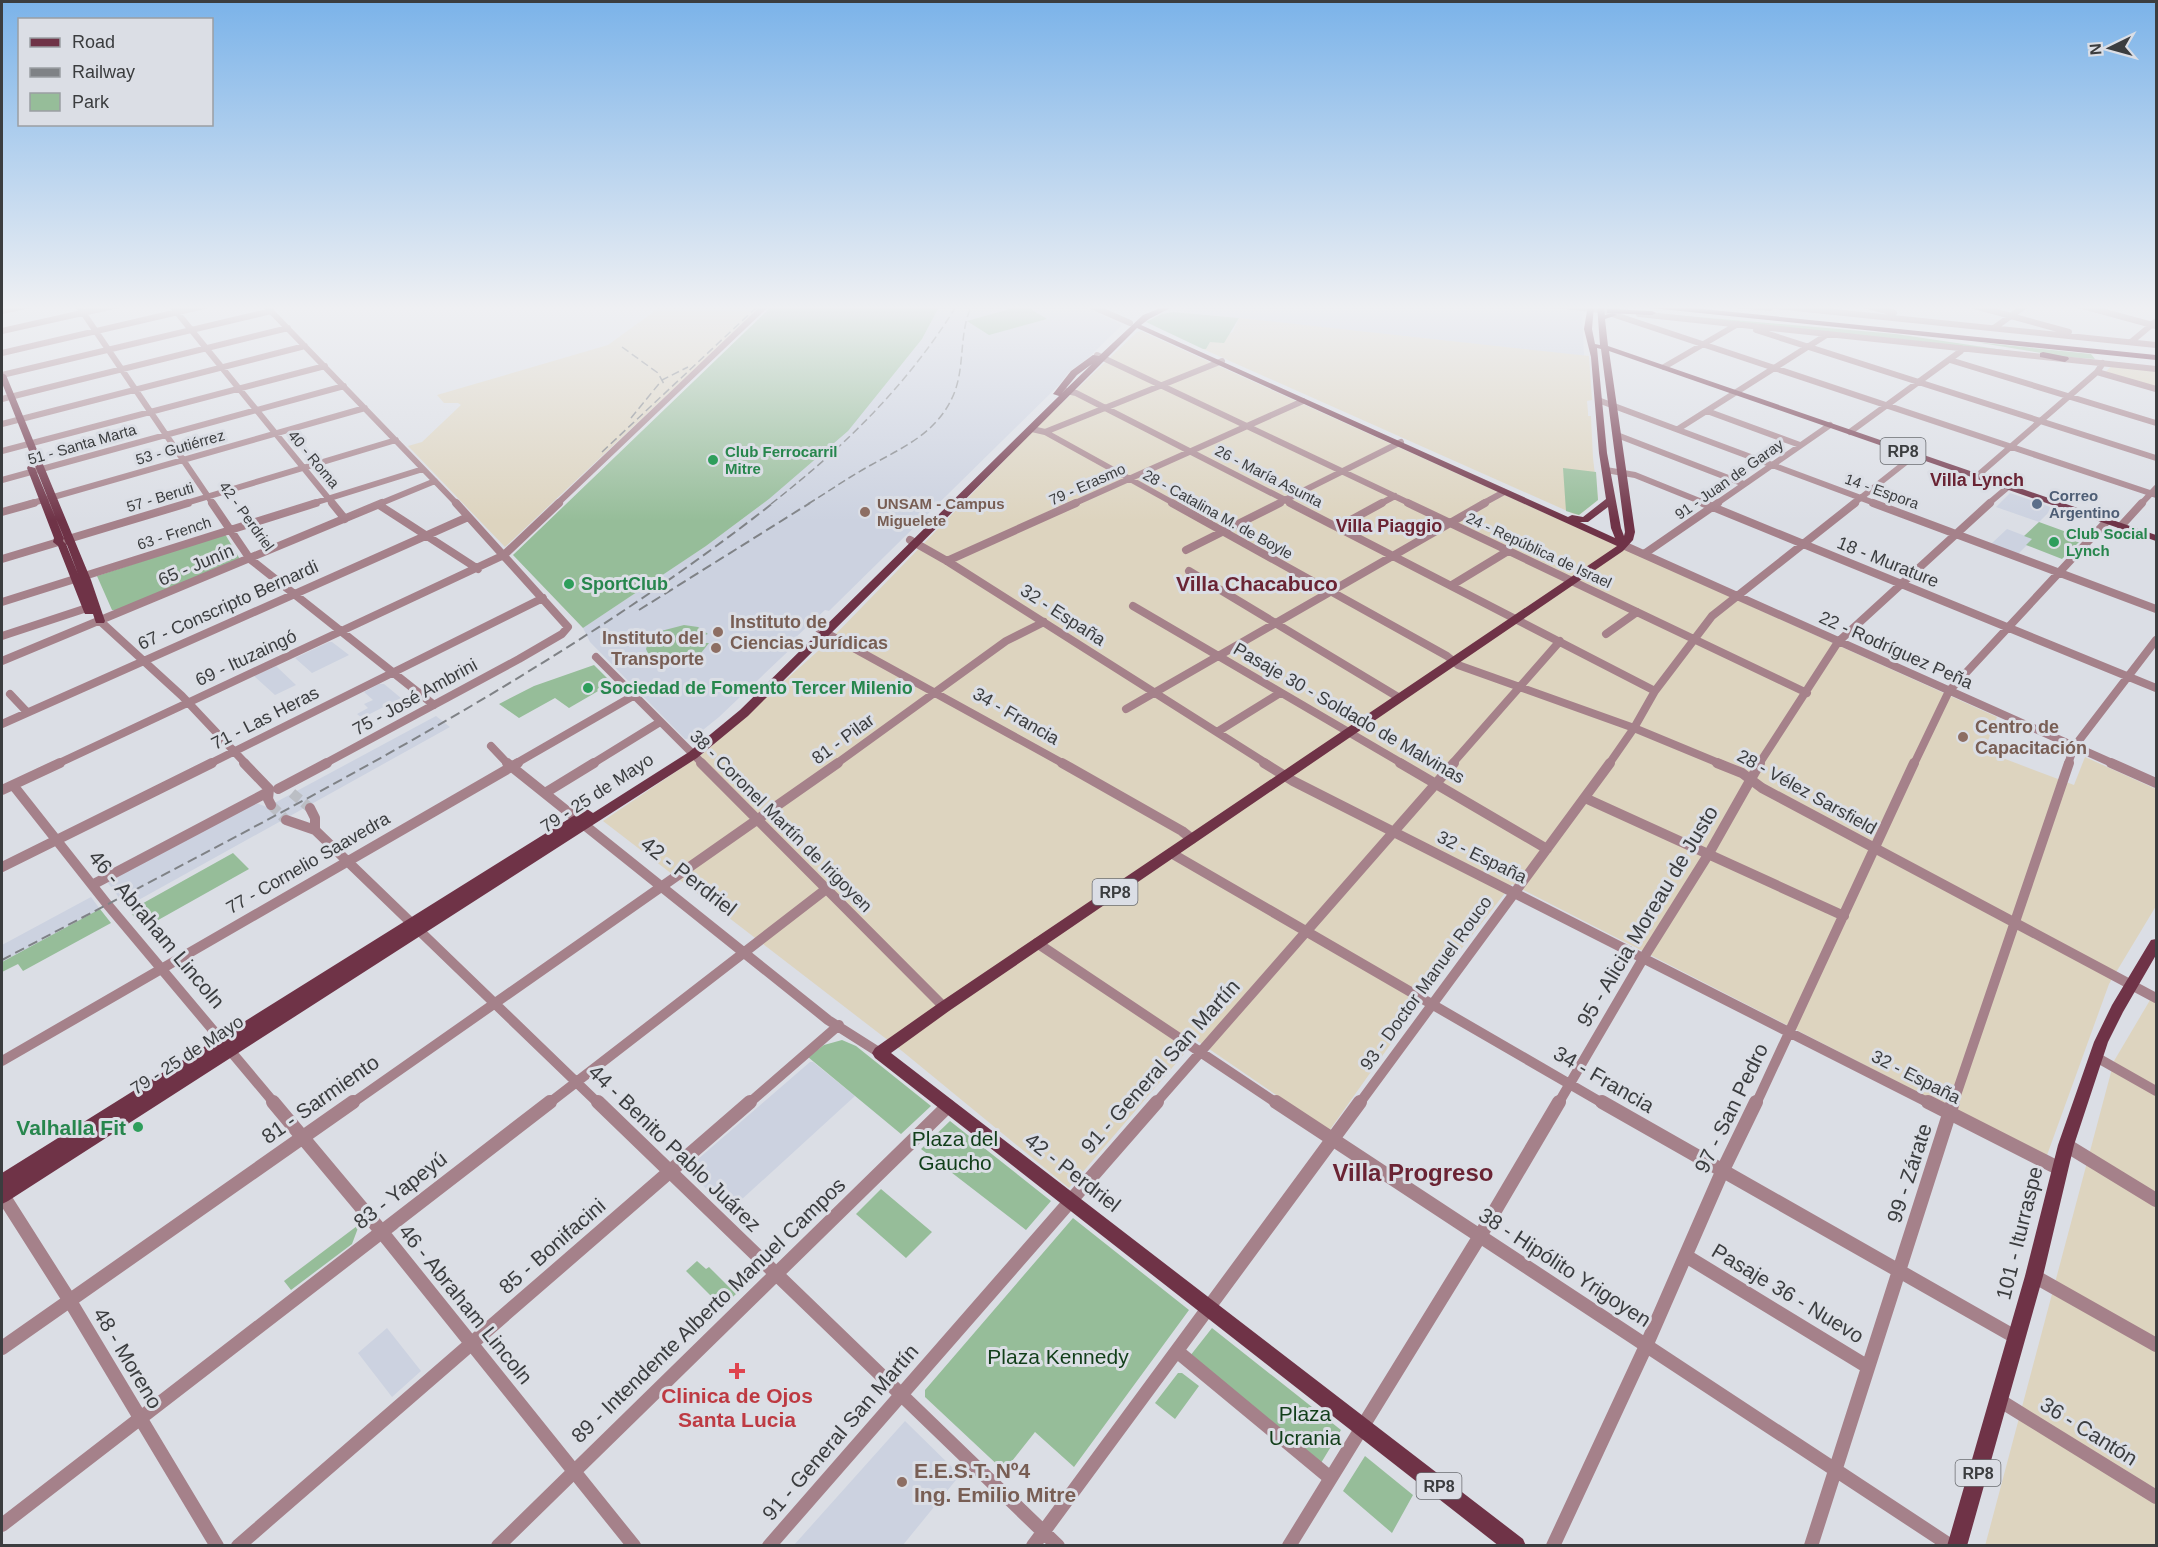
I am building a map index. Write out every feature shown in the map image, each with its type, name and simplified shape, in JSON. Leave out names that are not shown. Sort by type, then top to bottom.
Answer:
[{"type":"main road","points":[[2,377],[4,398],[16,420],[48,498],[69,539],[91,606],[91,616],[100,621]]},
{"type":"main road","name":"79 - 25 de Mayo","points":[[2,1192],[690,752],[744,713],[823,630],[1079,377]]},
{"type":"main road","name":"22 - Rodríguez Peña","points":[[1252,377],[1582,522],[1612,536],[1623,545]]},
{"type":"main road","name":"22 - Rodríguez Peña","points":[[1254,377],[1623,545]]},
{"type":"main road","points":[[1596,377],[1606,470],[1617,531],[1623,545],[1628,540],[1630,532],[1609,377]]},
{"type":"main road","name":"RP8","points":[[1693,377],[2157,538]]},
{"type":"main road","name":"79 - 25 de Mayo","points":[[913,542],[1032,429],[1066,390]]},
{"type":"main road","points":[[48,498],[59,538],[58,542],[62,544],[80,577]]},
{"type":"main road","points":[[1582,522],[1611,500]]},
{"type":"main road","name":"RP8","points":[[880,1053],[1037,943],[1623,545]]},
{"type":"main road","name":"101 - Iturraspe","points":[[1957,1545],[2034,1276],[2066,1145],[2109,1025],[2157,944]]},
{"type":"main road","name":"42 - Perdriel","points":[[880,1053],[1516,1545]]},
{"type":"street","points":[[4,398],[89,377]]},
{"type":"street","name":"42 - Perdriel","points":[[127,377],[250,559],[434,705]]},
{"type":"street","points":[[2,424],[186,377]]},
{"type":"street","name":"40 - Roma","points":[[229,377],[345,519]]},
{"type":"street","points":[[2,451],[280,377]]},
{"type":"street","points":[[335,377],[543,598]]},
{"type":"street","name":"69 - Ituzaingó","points":[[7,787],[504,555],[690,377]]},
{"type":"street","name":"24 - República de Israel","points":[[1148,377],[1807,693]]},
{"type":"street","points":[[1045,432],[1181,377]]},
{"type":"street","points":[[1678,429],[1759,377]]},
{"type":"street","points":[[1801,377],[2010,447],[2155,492],[2121,526]]},
{"type":"street","points":[[1904,377],[2157,458]]},
{"type":"street","points":[[1850,432],[1926,377]]},
{"type":"street","points":[[2006,377],[2157,423]]},
{"type":"street","points":[[1977,476],[2091,377]]},
{"type":"street","points":[[2115,377],[2157,389]]},
{"type":"street","name":"51 - Santa Marta","points":[[2,480],[344,386]]},
{"type":"street","name":"26 - María Asunta","points":[[1066,390],[1192,451],[1655,691]]},
{"type":"street","name":"14 - Espora","points":[[1598,400],[2157,609]]},
{"type":"street","name":"79 - Erasmo","points":[[947,561],[1303,401]]},
{"type":"street","name":"53 - Gutiérrez","points":[[2,512],[365,408]]},
{"type":"street","points":[[1707,411],[1800,445]]},
{"type":"street","name":"91 - Juan de Garay","points":[[1644,554],[1830,425]]},
{"type":"street","name":"28 - Catalina M. de Boyle","points":[[1032,429],[1045,432],[1453,661]]},
{"type":"street","points":[[1617,435],[1744,484]]},
{"type":"street","name":"57 - Beruti","points":[[2,559],[396,440]]},
{"type":"street","points":[[1186,550],[1399,443]]},
{"type":"street","name":"93 - Doctor Manuel Rouco","points":[[1033,1545],[1334,1141],[1431,1004],[1585,798],[1634,728],[1655,691],[1693,639],[1712,616],[1736,596],[1916,455]]},
{"type":"street","name":"63 - French","points":[[2,602],[423,469]]},
{"type":"street","name":"18 - Murature","points":[[1606,470],[1622,471],[2157,688]]},
{"type":"street","name":"65 - Junín","points":[[2,662],[435,481]]},
{"type":"street","name":"95 - Alicia Moreau de Justo","points":[[1289,1545],[1480,1236],[1644,957],[1708,855],[1750,779],[1838,642],[1900,583],[2008,487]]},
{"type":"street","points":[[1126,709],[1504,492]]},
{"type":"street","points":[[1338,526],[1395,496]]},
{"type":"street","points":[[379,504],[478,568]]},
{"type":"street","name":"67 - Conscripto Bernardi","points":[[2,724],[468,517]]},
{"type":"street","name":"97 - San Pedro","points":[[1553,1545],[1646,1346],[1722,1172],[1791,1032],[1874,847],[1949,691],[2058,571],[2107,521]]},
{"type":"street","name":"32 - España","points":[[913,542],[1044,622],[1285,776],[2060,1169]]},
{"type":"street","name":"22 - Rodríguez Peña","points":[[1623,545],[2157,783]]},
{"type":"street","points":[[1452,585],[1508,551]]},
{"type":"street","points":[[1189,571],[1398,698]]},
{"type":"street","name":"75 - José Ambrini","points":[[92,885],[434,705],[566,630],[567,626],[543,598]]},
{"type":"street","name":"71 - Las Heras","points":[[2,867],[543,598]]},
{"type":"street","points":[[2,636],[91,606]]},
{"type":"street","name":"Pasaje 30 - Soldado de Malvinas","points":[[1132,606],[1547,849]]},
{"type":"street","points":[[1606,634],[1637,612]]},
{"type":"street","points":[[100,621],[188,702],[233,752],[272,790],[292,793]]},
{"type":"street","name":"81 - Pilar","points":[[663,886],[1006,641],[1044,622]]},
{"type":"street","name":"34 - Francia","points":[[823,630],[937,692],[1192,838]]},
{"type":"street","name":"99 - Zárate","points":[[1811,1545],[1950,1112],[2074,747],[2157,640]]},
{"type":"street","name":"91 - General San Martín","points":[[769,1545],[1560,641]]},
{"type":"street","name":"38 - Coronel Martín de Irigoyen","points":[[596,657],[825,890],[944,1007]]},
{"type":"street","name":"28 - Vélez Sarsfield","points":[[1453,661],[1458,665],[1520,688],[1634,728],[1742,773],[1762,789],[2157,998]]},
{"type":"street","points":[[1216,732],[1280,693]]},
{"type":"street","points":[[10,694],[27,712]]},
{"type":"street","name":"77 - Cornelio Saavedra","points":[[2,1061],[633,696]]},
{"type":"street","points":[[545,793],[660,722]]},
{"type":"street","name":"42 - Perdriel","points":[[491,746],[510,766],[746,952],[828,1020],[880,1053]]},
{"type":"street","name":"46 - Abraham Lincoln","points":[[2,778],[7,787],[58,840],[92,885],[381,1231],[634,1545]]},
{"type":"street","points":[[271,805],[272,790]]},
{"type":"street","points":[[1585,798],[1844,916]]},
{"type":"street","points":[[310,808],[315,818],[315,830]]},
{"type":"street","name":"44 - Benito Pablo Juárez","points":[[286,820],[315,830],[900,1396],[1058,1545]]},
{"type":"street","name":"34 - Francia","points":[[1172,853],[1722,1172],[1900,1270],[2017,1338]]},
{"type":"street","name":"81 - Sarmiento","points":[[2,1348],[663,886]]},
{"type":"street","name":"83 - Yapeyú","points":[[2,1525],[825,890]]},
{"type":"street","name":"38 - Hipólito Yrigoyen","points":[[1037,943],[1334,1141],[1951,1545]]},
{"type":"street","name":"85 - Bonifacini","points":[[238,1545],[838,1025]]},
{"type":"street","points":[[2096,1057],[2157,1091]]},
{"type":"street","name":"89 - Intendente Alberto Manuel Campos","points":[[498,1545],[948,1106]]},
{"type":"street","points":[[2066,1145],[2157,1200]]},
{"type":"street","name":"48 - Moreno","points":[[2,1192],[217,1545]]},
{"type":"street","name":"Pasaje 36 - Nuevo","points":[[1686,1256],[1868,1367]]},
{"type":"street","points":[[2034,1276],[2157,1345]]},
{"type":"street","points":[[1178,1352],[1329,1478]]},
{"type":"street","name":"36 - Cantón","points":[[1999,1400],[2157,1497]]},
{"type":"shaded area","points":[[498,377],[686,377],[505,547],[408,446],[422,442],[461,405],[444,403],[437,395]]},
{"type":"shaded area","name":"UNSAM - Campus Miguelete","points":[[889,377],[1065,377],[829,611],[825,610],[795,638],[800,640],[719,717],[693,738],[685,739],[590,642],[583,628],[706,546],[769,499]]},
{"type":"shaded area","points":[[1089,377],[1243,377],[1997,717],[1984,751],[2074,785],[2085,757],[2156,789],[2156,906],[2109,984],[2046,1158],[1512,884],[1424,997],[1329,1131],[1196,1040],[1069,1188],[902,1051],[603,821],[705,752],[827,643],[1038,426]]},
{"type":"shaded area","points":[[1266,377],[1590,377],[1592,400],[1587,401],[1588,416],[1591,416],[1598,500],[1579,515]]},
{"type":"shaded area","points":[[2119,377],[2156,377],[2156,388]]},
{"type":"shaded area","points":[[2010,493],[2053,508],[2039,522],[1996,507]]},
{"type":"shaded area","points":[[2007,529],[2033,539],[2018,554],[1991,544]]},
{"type":"shaded area","points":[[329,642],[349,655],[312,673],[295,658]]},
{"type":"shaded area","points":[[276,666],[296,685],[275,695],[254,676]]},
{"type":"shaded area","points":[[379,684],[384,684],[401,698],[362,718],[357,714],[368,708],[364,704],[373,700],[364,692]]},
{"type":"shaded area","points":[[436,716],[450,727],[126,907],[108,883],[110,879],[256,803],[267,807]]},
{"type":"shaded area","points":[[91,897],[100,909],[2,962],[2,945]]},
{"type":"shaded area","points":[[2156,990],[2156,1545],[1985,1546],[2114,1061]]},
{"type":"shaded area","points":[[810,1062],[813,1062],[855,1096],[729,1211],[689,1172],[690,1166]]},
{"type":"shaded area","points":[[387,1328],[421,1371],[392,1397],[358,1353]]},
{"type":"shaded area","name":"E.E.S.T. Nº4 Ing. Emilio Mitre","points":[[905,1421],[960,1475],[903,1545],[794,1545]]},
{"type":"green space","name":"Club Ferrocarril Mitre","points":[[698,377],[891,377],[848,431],[769,499],[706,546],[583,628],[513,555]]},
{"type":"green space","points":[[1563,468],[1596,472],[1598,500],[1579,515],[1566,511]]},
{"type":"green space","name":"Club Social Lynch","points":[[2039,522],[2083,538],[2062,559],[2026,545],[2032,539],[2024,536]]},
{"type":"green space","points":[[225,534],[241,561],[112,610],[97,576]]},
{"type":"green space","points":[[684,625],[698,627],[708,634],[699,637],[700,643],[709,643],[701,653],[686,660],[683,655],[669,657],[664,662],[649,656],[646,649],[649,640],[658,641],[666,635],[661,631]]},
{"type":"green space","points":[[594,665],[612,683],[569,708],[555,698],[519,718],[499,704],[534,686]]},
{"type":"green space","points":[[233,853],[249,869],[144,928],[129,911]]},
{"type":"green space","points":[[100,909],[111,923],[23,971],[18,964],[2,972],[2,962]]},
{"type":"green space","points":[[842,1040],[856,1046],[931,1106],[901,1134],[808,1057],[824,1045]]},
{"type":"green space","name":"Plaza del Gaucho","points":[[950,1121],[1051,1201],[1026,1230],[921,1149]]},
{"type":"green space","points":[[881,1189],[932,1232],[906,1258],[856,1214]]},
{"type":"green space","name":"Plaza Kennedy","points":[[1073,1218],[1189,1310],[1074,1467],[1035,1432],[1004,1471],[925,1397],[925,1390]]},
{"type":"green space","points":[[357,1226],[352,1244],[291,1290],[284,1281]]},
{"type":"green space","points":[[697,1261],[706,1269],[709,1267],[736,1294],[722,1307],[686,1271]]},
{"type":"green space","name":"Plaza Ucrania","points":[[1212,1328],[1341,1430],[1321,1463],[1190,1356]]},
{"type":"green space","points":[[1178,1373],[1182,1373],[1199,1386],[1175,1419],[1155,1403]]},
{"type":"green space","points":[[1365,1456],[1413,1495],[1392,1533],[1343,1491]]},
{"type":"tunnel","points":[[292,793],[310,808]]},
{"type":"tunnel","points":[[271,805],[286,820]]},
{"type":"railway","points":[[662,380],[668,377]]},
{"type":"railway","points":[[602,452],[682,377]]},
{"type":"railway","points":[[771,504],[849,437],[905,377]]},
{"type":"railway","points":[[808,504],[909,444],[931,427],[949,405],[959,377]]},
{"type":"railway","points":[[631,418],[662,380]]},
{"type":"railway","points":[[662,380],[665,386]]},
{"type":"railway","points":[[2,960],[299,803],[495,692],[590,633],[683,570],[773,503]]},
{"type":"railway","points":[[639,610],[810,503]]},
{"type":"place","name":"Club Ferrocarril Mitre","points":[[713,460]]},
{"type":"place","name":"Correo Argentino","points":[[2037,504]]},
{"type":"place","name":"UNSAM - Campus Miguelete","points":[[865,512]]},
{"type":"place","name":"Club Social Lynch","points":[[2054,542]]},
{"type":"place","name":"SportClub","points":[[569,584]]},
{"type":"place","name":"Instituto de Ciencias Jurídicas","points":[[718,632]]},
{"type":"place","name":"Instituto del Transporte","points":[[716,648]]},
{"type":"place","name":"Sociedad de Fomento Tercer Milenio","points":[[588,688]]},
{"type":"place","name":"Centro de Capacitación","points":[[1963,737]]},
{"type":"place","name":"Valhalla Fit","points":[[138,1127]]},
{"type":"place","name":"Clinica de Ojos Santa Lucia","points":[[737,1371]]},
{"type":"place","name":"E.E.S.T. Nº4 Ing. Emilio Mitre","points":[[902,1482]]},
{"type":"district","name":"Villa Lynch","points":[[1977,480]]},
{"type":"district","name":"Villa Piaggio","points":[[1389,526]]},
{"type":"district","name":"Villa Chacabuco","points":[[1257,583]]},
{"type":"district","name":"Villa Progreso","points":[[1413,1172]]}]
